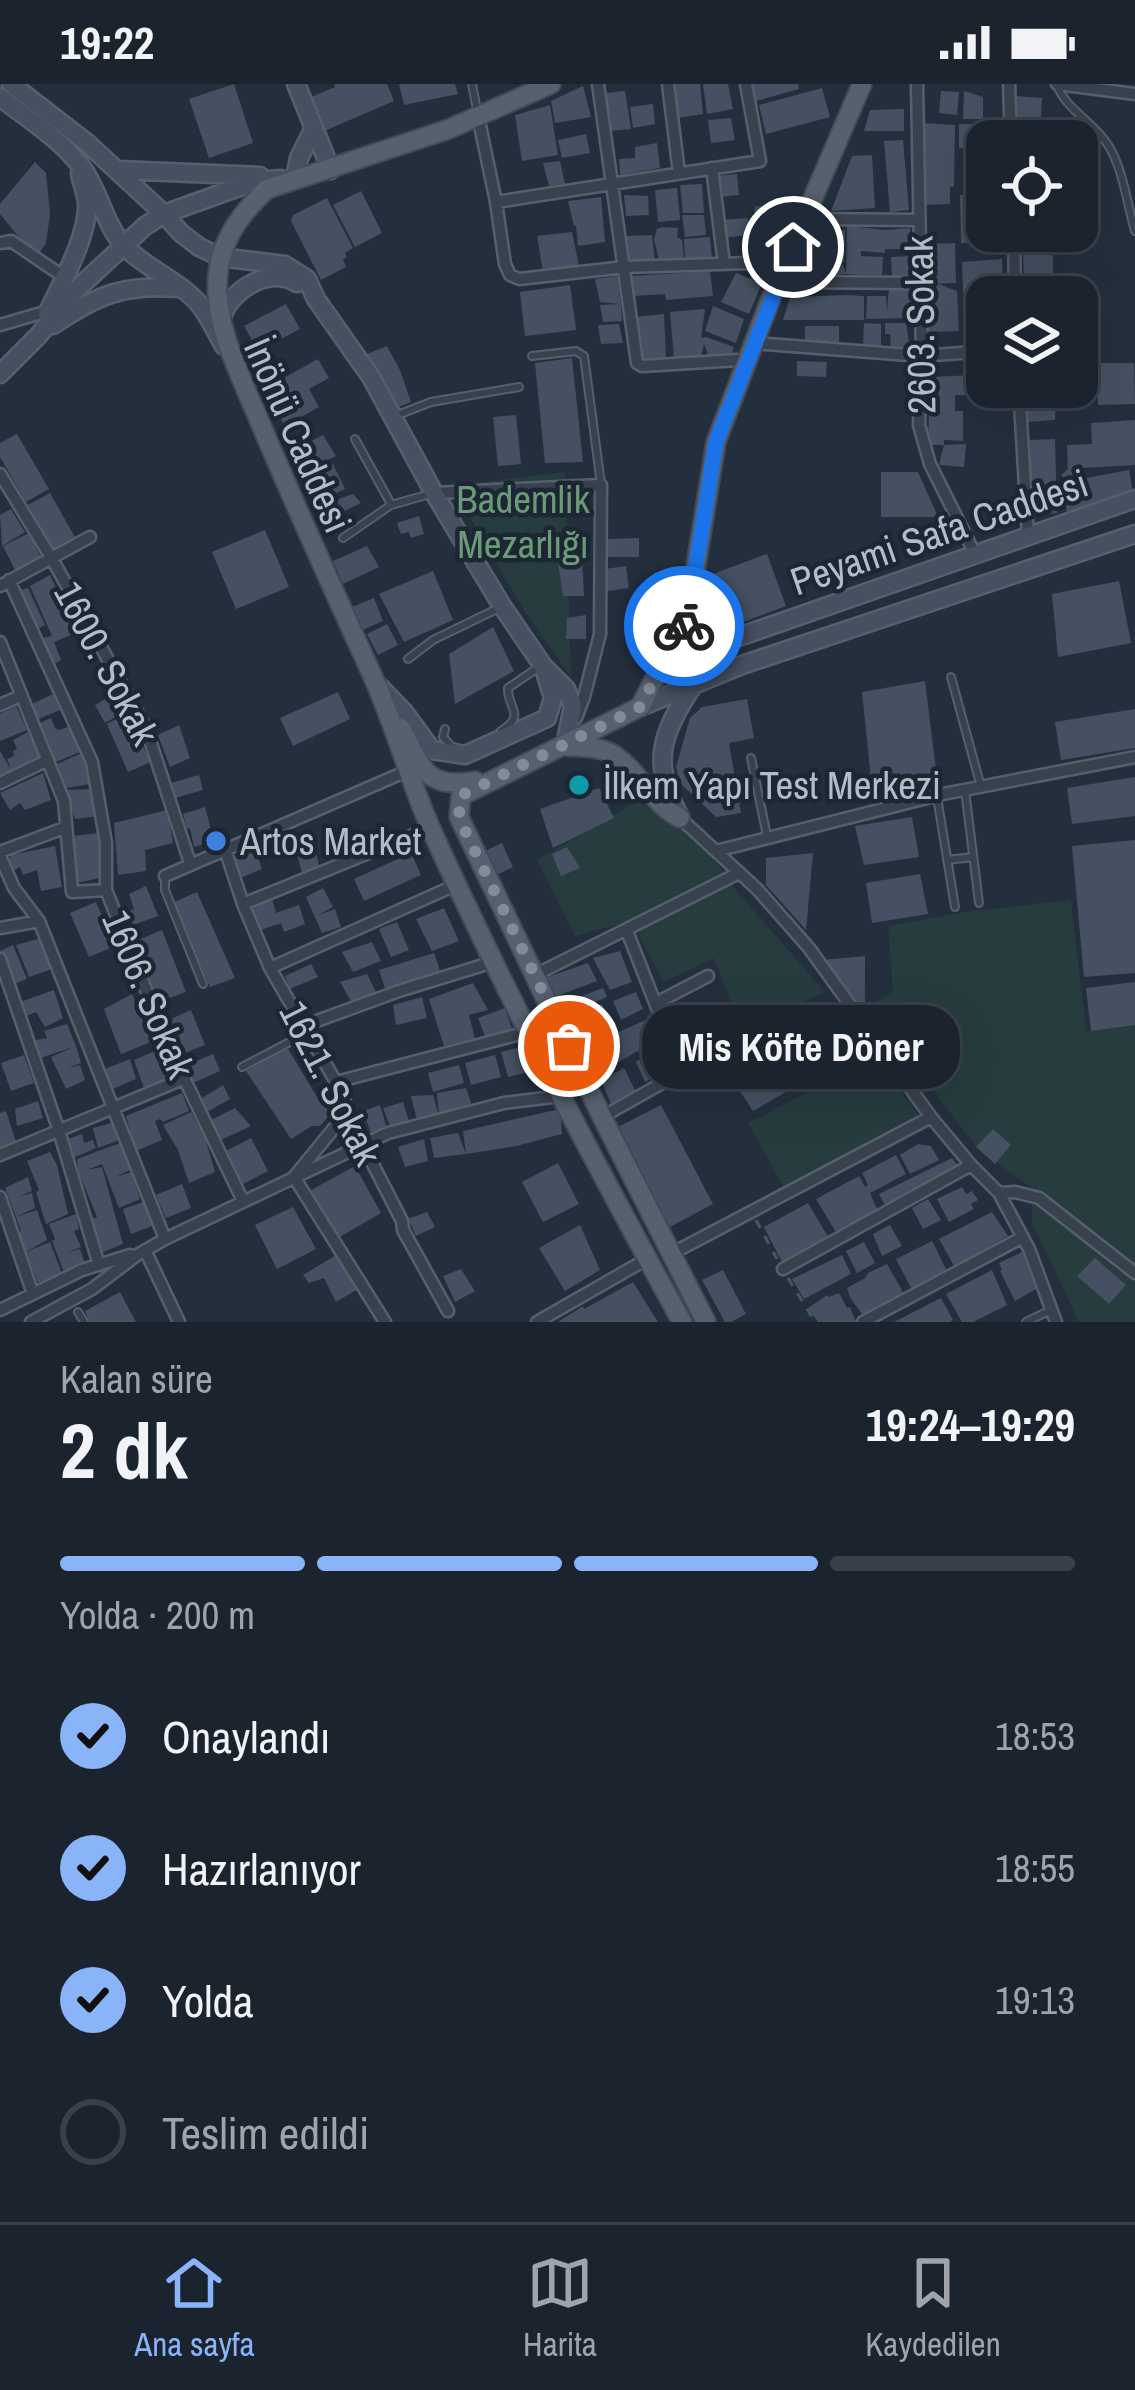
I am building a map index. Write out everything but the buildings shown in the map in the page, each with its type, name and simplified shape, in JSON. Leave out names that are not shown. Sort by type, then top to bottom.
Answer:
[{"type":"main road","points":[[11,84],[86,142],[199,247],[220,257],[285,265],[307,279],[371,376],[502,606],[543,666],[566,689],[573,706],[565,746],[620,759],[659,804],[680,818]]},
{"type":"main road","points":[[296,84],[331,170]]},
{"type":"main road","points":[[640,707],[675,651],[690,603],[716,442],[862,84]]},
{"type":"main road","points":[[0,374],[77,289],[164,214],[257,182],[331,170],[478,116],[543,86]]},
{"type":"main road","points":[[0,98],[76,160],[123,245]]},
{"type":"main road","points":[[295,178],[314,128]]},
{"type":"main road","points":[[38,337],[79,242],[87,204],[76,160]]},
{"type":"main road","points":[[117,170],[295,178]]},
{"type":"main road","points":[[240,375],[218,300],[220,257],[231,227],[244,210],[267,189],[295,178]]},
{"type":"main road","name":"İnönü Caddesi","points":[[123,245],[201,306],[240,375],[375,682],[430,828],[560,1096],[682,1322]]},
{"type":"main road","points":[[222,317],[222,310],[237,294],[267,278],[288,277],[316,299]]},
{"type":"main road","points":[[38,337],[110,292],[134,286],[180,288]]},
{"type":"main road","name":"Peyami Safa Caddesi","points":[[690,603],[704,633],[730,640],[1135,500]]},
{"type":"main road","name":"Peyami Safa Caddesi","points":[[494,778],[640,707],[742,665],[1135,534]]},
{"type":"main road","name":"İnönü Caddesi","points":[[375,682],[432,750],[457,756],[547,718],[553,698],[543,666]]},
{"type":"main road","points":[[375,682],[432,778],[457,785],[494,778]]},
{"type":"main road","points":[[680,818],[666,792],[662,761],[667,736],[693,686]]},
{"type":"main road","points":[[494,778],[460,796],[459,818],[706,1322]]},
{"type":"street","points":[[598,84],[637,363],[747,363]]},
{"type":"street","points":[[668,84],[679,173]]},
{"type":"street","points":[[496,202],[760,161],[746,84]]},
{"type":"street","name":"2603. Sokak","points":[[917,84],[919,425],[930,464],[975,554]]},
{"type":"street","points":[[1009,84],[1010,120]]},
{"type":"street","points":[[1057,84],[1135,94]]},
{"type":"street","points":[[478,116],[505,264],[510,275],[520,279],[625,267],[748,263],[779,278],[920,283]]},
{"type":"street","points":[[712,168],[724,264]]},
{"type":"street","points":[[805,218],[919,220]]},
{"type":"street","points":[[0,227],[6,242],[64,277]]},
{"type":"street","points":[[0,325],[48,311]]},
{"type":"street","points":[[754,343],[922,356],[966,353]]},
{"type":"street","points":[[1020,408],[1028,535]]},
{"type":"street","name":"1600. Sokak","points":[[0,474],[146,728],[190,863]]},
{"type":"street","points":[[434,493],[601,485],[600,634],[565,746]]},
{"type":"street","points":[[4,583],[89,537]]},
{"type":"street","name":"1606. Sokak","points":[[4,583],[92,762],[106,843],[106,890],[183,1079],[243,1201]]},
{"type":"street","points":[[0,642],[64,800],[72,892],[106,890]]},
{"type":"street","points":[[0,706],[20,696]]},
{"type":"street","points":[[716,851],[965,790],[1135,758]]},
{"type":"street","points":[[0,783],[48,760]]},
{"type":"street","points":[[165,876],[407,771]]},
{"type":"street","points":[[680,818],[809,948],[931,1117],[999,1193],[1024,1237],[1054,1316]]},
{"type":"street","points":[[64,828],[0,854],[14,888],[39,921],[165,1239]]},
{"type":"street","points":[[243,904],[430,828]]},
{"type":"street","name":"1621. Sokak","points":[[225,848],[270,968],[336,1082],[403,1230],[448,1311]]},
{"type":"street","points":[[536,975],[739,873]]},
{"type":"street","points":[[270,968],[458,884]]},
{"type":"street","points":[[0,928],[39,921]]},
{"type":"street","points":[[602,1117],[682,1072],[627,931]]},
{"type":"street","points":[[0,959],[99,1265]]},
{"type":"street","points":[[305,1029],[399,991],[494,962]]},
{"type":"street","points":[[656,1003],[707,976]]},
{"type":"street","points":[[336,1082],[529,1032]]},
{"type":"street","points":[[0,1155],[183,1079]]},
{"type":"street","points":[[31,1322],[92,1289],[165,1239],[388,1132],[504,1103],[560,1096]]},
{"type":"street","points":[[294,1178],[347,1112]]},
{"type":"street","points":[[671,1254],[931,1117]]},
{"type":"street","points":[[783,1269],[971,1165]]},
{"type":"street","points":[[294,1178],[385,1322]]},
{"type":"street","points":[[999,1193],[1040,1198],[1135,1273]]},
{"type":"street","points":[[0,1197],[33,1294]]},
{"type":"street","points":[[863,1322],[1024,1237]]},
{"type":"street","points":[[0,1310],[82,1270],[145,1250]]},
{"type":"street","points":[[145,1250],[179,1322]]},
{"type":"street","points":[[537,1322],[647,1259]]},
{"type":"lane","points":[[472,84],[478,116]]},
{"type":"lane","points":[[1057,84],[1066,102],[1095,127],[1112,150],[1135,230]]},
{"type":"lane","points":[[532,356],[576,351],[584,356],[601,485]]},
{"type":"lane","points":[[394,416],[431,402],[519,387]]},
{"type":"lane","points":[[355,439],[392,505]]},
{"type":"lane","points":[[343,538],[392,505],[434,493]]},
{"type":"lane","points":[[408,659],[433,640],[502,606]]},
{"type":"lane","points":[[445,729],[443,736],[451,746],[461,749],[509,726],[515,716],[508,688],[543,666]]},
{"type":"lane","points":[[951,677],[981,787]]},
{"type":"lane","points":[[751,758],[768,838]]},
{"type":"lane","points":[[965,790],[979,903]]},
{"type":"lane","points":[[938,803],[955,907]]},
{"type":"lane","points":[[947,860],[974,857]]},
{"type":"lane","points":[[165,876],[165,890],[203,985]]},
{"type":"lane","points":[[242,1067],[305,1029]]},
{"type":"lane","points":[[78,1312],[84,1322]]},
{"type":"lane","points":[[1026,1322],[1054,1316]]},
{"type":"green space","name":"Bademlik Mezarlığı","points":[[565,472],[571,677],[524,610],[452,486]]},
{"type":"green space","points":[[637,801],[696,835],[734,888],[825,992],[742,1031],[714,958],[664,982],[631,921],[575,936],[537,860]]},
{"type":"green space","points":[[1071,900],[1086,1031],[1135,1025],[1135,1322],[1079,1322],[1032,1223],[1032,1188],[978,1149],[868,1006],[893,992],[888,926]]},
{"type":"green space","points":[[875,1057],[928,1128],[791,1200],[748,1123]]},
{"type":"way so far","points":[[569,1046],[459,818],[460,796],[640,707],[675,651],[684,626]]},
{"type":"place","name":"İlkem Yapı Test Merkezi","points":[[579,785]]},
{"type":"place","name":"Artos Market","points":[[216,841]]},
{"type":"place","name":"Mis Köfte Döner","points":[[569,1046]]},
{"type":"route","points":[[684,626],[716,442],[793,247]]}]
